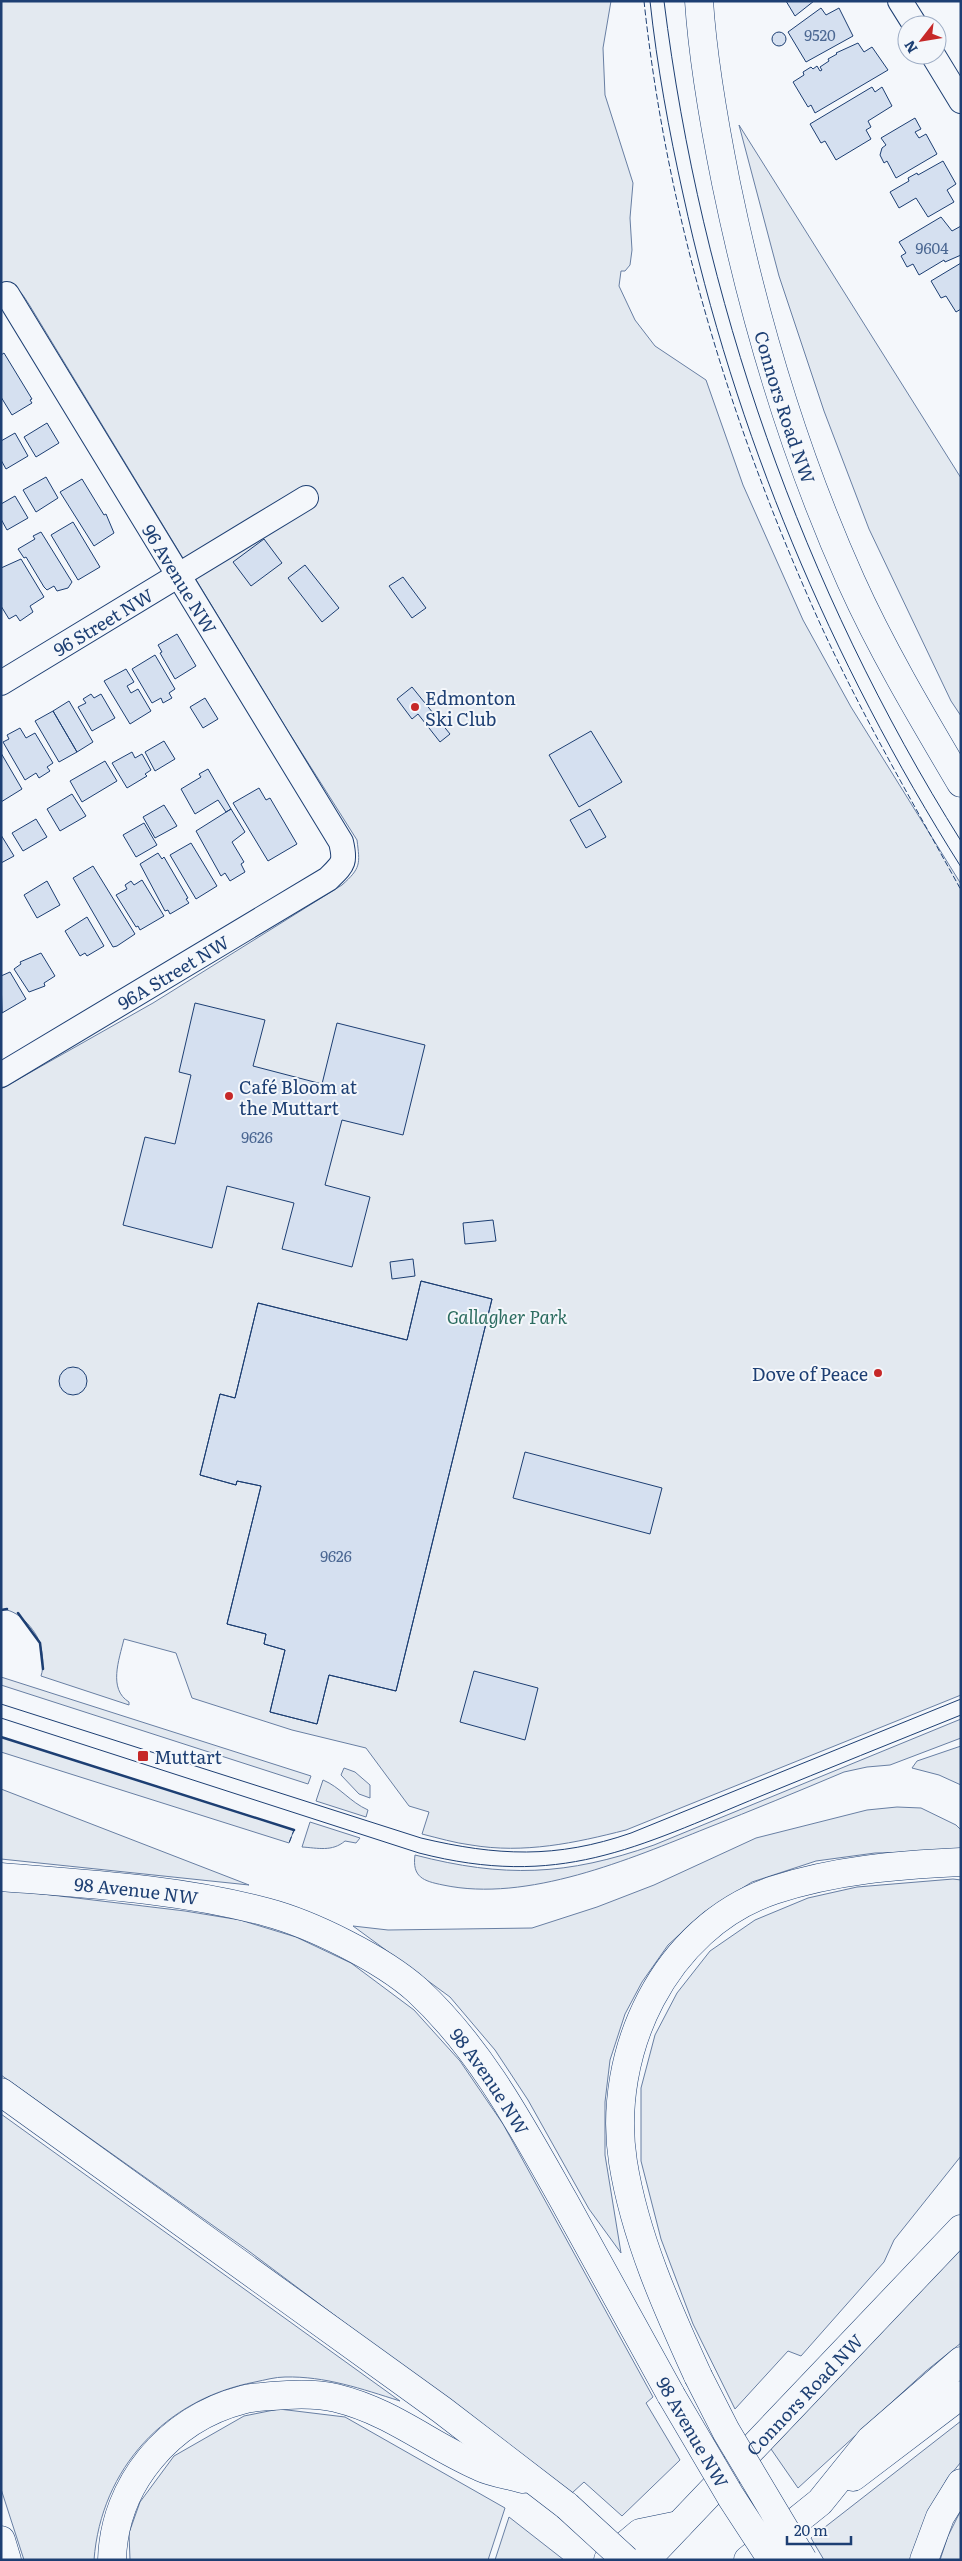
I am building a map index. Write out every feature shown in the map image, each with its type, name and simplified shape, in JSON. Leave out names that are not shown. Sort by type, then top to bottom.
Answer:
[{"type":"main road","name":"Connors Road NW","points":[[699,1],[701,32],[717,138],[747,277],[771,364],[812,481],[851,581],[881,642],[961,782]]},
{"type":"main road","points":[[803,2560],[726,2431],[698,2376],[653,2272],[637,2224],[623,2162],[620,2126],[624,2071],[638,2021],[650,1998],[672,1967],[702,1932],[728,1912],[772,1890],[834,1873],[902,1865],[961,1862]]},
{"type":"main road","name":"98 Avenue NW","points":[[1,1877],[110,1886],[184,1895],[268,1912],[312,1929],[373,1958],[416,1990],[471,2050],[511,2107],[671,2395],[731,2497],[772,2560]]},
{"type":"main road","points":[[1,2092],[442,2410],[567,2506],[626,2560]]},
{"type":"main road","name":"Connors Road NW","points":[[646,2560],[961,2229]]},
{"type":"main road","points":[[820,2502],[870,2440],[961,2361]]},
{"type":"main road","points":[[112,2560],[116,2528],[127,2496],[144,2465],[168,2439],[196,2419],[242,2400],[293,2394],[335,2398],[385,2414],[480,2467],[540,2484]]},
{"type":"main road","points":[[748,2560],[820,2502],[961,2395]]},
{"type":"main road","points":[[924,2560],[940,2517],[961,2483]]},
{"type":"main road","points":[[608,2560],[640,2534],[679,2525]]},
{"type":"street","points":[[900,1],[909,15]]},
{"type":"street","points":[[939,65],[961,101]]},
{"type":"street","name":"96 Avenue NW","points":[[4,296],[179,576],[341,842],[344,858],[342,865]]},
{"type":"street","name":"96 Street NW","points":[[1,684],[306,498]]},
{"type":"street","name":"96A Street NW","points":[[1,1075],[328,879],[342,865]]},
{"type":"green space","name":"Gallagher Park","points":[[1,1],[611,1],[603,48],[605,95],[633,183],[630,218],[632,250],[630,265],[625,271],[621,271],[619,286],[635,320],[655,346],[706,380],[743,485],[803,620],[851,707],[961,884],[961,1695],[626,1830],[549,1846],[530,1848],[491,1847],[459,1843],[422,1834],[429,1812],[409,1806],[366,1748],[292,1730],[192,1698],[176,1653],[124,1639],[118,1665],[117,1682],[119,1690],[129,1702],[129,1705],[41,1676],[43,1665],[42,1652],[35,1633],[19,1616],[7,1610],[1,1610],[1,1089],[153,1003],[342,885],[356,870],[359,855],[357,840],[286,728],[30,306],[18,290],[1,284]]},
{"type":"green space","points":[[739,125],[961,478],[961,716],[951,701],[869,529],[824,411],[779,276]]},
{"type":"green space","points":[[1,1677],[311,1776],[308,1784],[1,1685]]},
{"type":"green space","points":[[961,1719],[961,1738],[890,1765],[844,1772],[645,1853],[578,1875],[509,1888],[475,1889],[430,1882],[420,1877],[415,1868],[415,1855],[478,1868],[535,1870],[592,1863],[622,1855],[654,1845]]},
{"type":"green space","points":[[1,1737],[294,1830],[289,1843],[1,1752]]},
{"type":"green space","points":[[961,1746],[961,1785],[939,1775],[912,1768],[917,1761]]},
{"type":"green space","points":[[344,1768],[355,1772],[370,1785],[370,1798],[359,1794],[341,1775]]},
{"type":"green space","points":[[323,1780],[368,1810],[366,1817],[316,1801]]},
{"type":"green space","points":[[1,1789],[249,1885],[1,1859]]},
{"type":"green space","points":[[897,1807],[921,1808],[956,1825],[961,1830],[961,1851],[875,1853],[816,1861],[752,1882],[704,1912],[668,1945],[642,1982],[625,2014],[610,2060],[605,2102],[605,2155],[621,2253],[589,2209],[528,2100],[495,2050],[450,1997],[353,1926],[388,1930],[532,1928],[597,1907],[654,1885],[756,1838],[867,1810]]},
{"type":"green space","points":[[310,1822],[360,1838],[356,1843],[345,1841],[330,1848],[302,1847]]},
{"type":"green space","points":[[953,1879],[961,1880],[961,2156],[894,2240],[884,2262],[801,2356],[788,2351],[735,2409],[693,2324],[661,2239],[641,2161],[641,2088],[655,2035],[677,1993],[710,1951],[755,1920],[808,1898],[857,1887]]},
{"type":"green space","points":[[1,1889],[185,1911],[240,1920],[296,1937],[351,1963],[414,2010],[460,2061],[503,2124],[653,2397],[646,2403],[680,2460],[622,2516],[584,2482],[572,2493],[246,2249],[1,2075]]},
{"type":"green space","points":[[1,2114],[400,2401],[343,2384],[300,2377],[274,2378],[223,2391],[193,2404],[167,2422],[144,2443],[125,2468],[110,2496],[99,2527],[94,2560],[24,2560],[1,2489]]},
{"type":"green space","points":[[961,2249],[961,2343],[926,2371],[798,2488],[771,2449]]},
{"type":"green space","points":[[279,2409],[345,2417],[505,2508],[488,2560],[130,2560],[129,2533],[140,2502],[174,2456],[244,2416]]},
{"type":"green space","points":[[961,2421],[961,2462],[947,2479],[930,2509],[912,2560],[824,2560],[811,2538]]},
{"type":"green space","points":[[961,2510],[961,2560],[940,2560],[948,2536]]},
{"type":"green space","points":[[509,2517],[564,2560],[495,2560]]},
{"type":"building","points":[[786,1],[814,1],[795,16]]},
{"type":"building","points":[[821,8],[826,15],[839,8],[853,36],[806,62],[788,32]]},
{"type":"building","points":[[779,32],[784,34],[786,39],[784,44],[779,46],[774,44],[772,39],[774,34]]},
{"type":"building","points":[[858,43],[864,52],[872,47],[888,70],[815,113],[811,105],[808,107],[793,82],[804,75],[803,72],[811,67],[813,69],[817,66],[820,71],[822,70],[820,67],[836,53]]},
{"type":"building","points":[[872,87],[875,92],[882,87],[892,106],[868,121],[871,127],[866,130],[871,139],[836,160],[825,141],[821,143],[810,124]]},
{"type":"building","points":[[915,118],[921,129],[915,132],[919,138],[926,134],[937,154],[896,178],[887,161],[884,163],[880,155],[882,148],[886,145],[881,138]]},
{"type":"building","points":[[943,161],[956,184],[947,190],[954,202],[928,217],[916,198],[899,208],[890,192],[909,181],[908,178],[917,173],[918,175]]},
{"type":"building","points":[[941,217],[952,231],[961,226],[961,255],[945,262],[944,260],[919,275],[913,264],[907,267],[901,256],[906,253],[899,242]]},
{"type":"building","points":[[961,263],[961,309],[956,312],[946,296],[941,298],[931,281]]},
{"type":"building","points":[[4,353],[32,399],[30,400],[32,403],[12,415],[1,397],[1,355]]},
{"type":"building","points":[[47,423],[59,443],[36,457],[24,437]]},
{"type":"building","points":[[15,433],[28,456],[6,469],[1,460],[1,441]]},
{"type":"building","points":[[46,477],[58,498],[36,512],[23,490]]},
{"type":"building","points":[[82,479],[104,515],[106,514],[114,533],[94,546],[60,492]]},
{"type":"building","points":[[15,496],[28,518],[7,530],[1,519],[1,504]]},
{"type":"building","points":[[73,522],[100,567],[78,580],[51,535]]},
{"type":"building","points":[[41,532],[72,582],[68,588],[57,591],[54,586],[47,590],[26,557],[24,558],[18,549],[35,539],[33,536]]},
{"type":"building","points":[[264,539],[282,563],[251,586],[233,562]]},
{"type":"building","points":[[21,559],[44,597],[30,606],[33,612],[20,621],[16,615],[9,619],[1,606],[1,568]]},
{"type":"building","points":[[305,565],[339,608],[322,622],[288,578]]},
{"type":"building","points":[[403,577],[426,608],[412,618],[389,586]]},
{"type":"building","points":[[177,634],[196,666],[175,679],[160,653],[162,652],[158,645]]},
{"type":"building","points":[[155,655],[175,689],[169,693],[172,698],[163,703],[161,698],[152,703],[132,669]]},
{"type":"building","points":[[126,669],[134,682],[127,686],[131,693],[138,689],[151,711],[130,724],[104,681]]},
{"type":"building","name":"Edmonton Ski Club","points":[[412,687],[450,734],[440,742],[418,714],[412,719],[397,699]]},
{"type":"building","points":[[91,694],[94,698],[101,694],[115,718],[92,731],[78,707],[86,703],[83,699]]},
{"type":"building","points":[[205,698],[218,719],[203,728],[190,707]]},
{"type":"building","points":[[69,701],[93,742],[77,752],[53,711]]},
{"type":"building","points":[[53,711],[77,752],[59,762],[35,721]]},
{"type":"building","points":[[20,728],[26,738],[35,733],[53,763],[47,767],[50,771],[39,778],[36,773],[25,780],[3,742],[9,739],[7,735]]},
{"type":"building","points":[[591,731],[622,782],[579,807],[549,755]]},
{"type":"building","points":[[164,741],[175,759],[155,771],[145,752]]},
{"type":"building","points":[[132,752],[135,758],[142,754],[151,770],[145,774],[147,776],[127,788],[112,763]]},
{"type":"building","points":[[1,753],[22,789],[1,802]]},
{"type":"building","points":[[105,761],[117,781],[82,802],[70,781]]},
{"type":"building","points":[[208,769],[231,809],[226,812],[218,800],[195,814],[181,789],[201,777],[199,774]]},
{"type":"building","points":[[259,788],[266,800],[270,798],[297,844],[268,861],[233,803]]},
{"type":"building","points":[[72,794],[86,816],[60,831],[47,809]]},
{"type":"building","points":[[164,805],[177,826],[155,838],[143,817]]},
{"type":"building","points":[[231,809],[245,832],[232,842],[244,862],[241,864],[245,872],[230,881],[225,873],[221,876],[196,831]]},
{"type":"building","points":[[590,809],[606,837],[586,848],[570,820]]},
{"type":"building","points":[[36,819],[47,837],[23,851],[12,833]]},
{"type":"building","points":[[144,823],[157,845],[136,857],[123,835]]},
{"type":"building","points":[[1,835],[14,856],[1,863]]},
{"type":"building","points":[[191,843],[217,886],[196,899],[170,855]]},
{"type":"building","points":[[158,853],[162,859],[164,857],[188,898],[186,899],[189,903],[170,914],[168,910],[165,911],[140,864]]},
{"type":"building","points":[[93,866],[135,934],[117,946],[113,947],[73,878]]},
{"type":"building","points":[[142,880],[164,916],[140,930],[138,926],[136,927],[116,895],[127,889],[125,885],[131,881],[134,885]]},
{"type":"building","points":[[47,881],[60,905],[37,918],[24,895]]},
{"type":"building","points":[[87,917],[104,946],[87,956],[85,953],[80,956],[65,931]]},
{"type":"building","points":[[41,953],[55,976],[44,983],[45,986],[29,992],[14,969],[21,964],[20,962]]},
{"type":"building","points":[[10,972],[26,999],[2,1013],[1,976]]},
{"type":"building","points":[[195,1003],[265,1020],[253,1066],[322,1084],[337,1023],[425,1045],[403,1135],[342,1120],[325,1185],[370,1197],[352,1267],[282,1249],[294,1203],[227,1186],[212,1248],[123,1225],[145,1137],[175,1144],[191,1075],[179,1072]]},
{"type":"building","points":[[493,1220],[496,1241],[465,1244],[463,1223]]},
{"type":"building","points":[[413,1259],[415,1276],[392,1279],[390,1262]]},
{"type":"building","points":[[421,1281],[492,1299],[396,1691],[329,1675],[317,1724],[270,1712],[285,1650],[264,1644],[266,1634],[227,1624],[261,1486],[237,1481],[236,1485],[200,1475],[220,1394],[235,1398],[258,1303],[407,1340]]},
{"type":"building","points":[[421,1281],[492,1299],[396,1691],[329,1675],[317,1724],[270,1712],[285,1650],[264,1644],[266,1634],[227,1624],[261,1486],[237,1481],[236,1485],[200,1475],[220,1394],[235,1398],[258,1303],[407,1340]]},
{"type":"building","points":[[73,1367],[83,1371],[87,1381],[83,1391],[73,1395],[63,1391],[59,1381],[63,1371]]},
{"type":"building","points":[[525,1452],[662,1488],[650,1534],[513,1498]]},
{"type":"building","points":[[474,1671],[538,1688],[525,1740],[460,1722]]},
{"type":"tram line","points":[[650,1],[664,98],[683,194],[705,283],[730,371],[759,458],[792,543],[829,626],[870,708],[914,788],[961,867]]},
{"type":"tram line","points":[[664,1],[681,112],[704,222],[732,331],[767,438],[807,542],[853,645],[904,744],[961,841]]},
{"type":"tram line","points":[[1,1704],[421,1838],[475,1848],[526,1852],[552,1851],[577,1847],[631,1833],[961,1699]]},
{"type":"tram line","points":[[1,1718],[419,1853],[469,1863],[514,1867],[556,1864],[595,1858],[634,1846],[674,1832],[961,1715]]},
{"type":"fence","points":[[644,1],[654,81],[686,239],[730,394],[757,470],[786,545],[834,654],[887,756],[961,890]]},
{"type":"fence","points":[[1,1737],[294,1830],[289,1843]]},
{"type":"wall","points":[[1,1610],[7,1609]]},
{"type":"wall","points":[[18,1613],[40,1643],[43,1669]]},
{"type":"wall","points":[[1,1737],[294,1830]]},
{"type":"place","name":"Edmonton Ski Club","points":[[415,707]]},
{"type":"place","name":"Café Bloom at the Muttart","points":[[229,1096]]},
{"type":"place","name":"Dove of Peace","points":[[878,1373]]},
{"type":"place","name":"Muttart","points":[[143,1756]]}]
